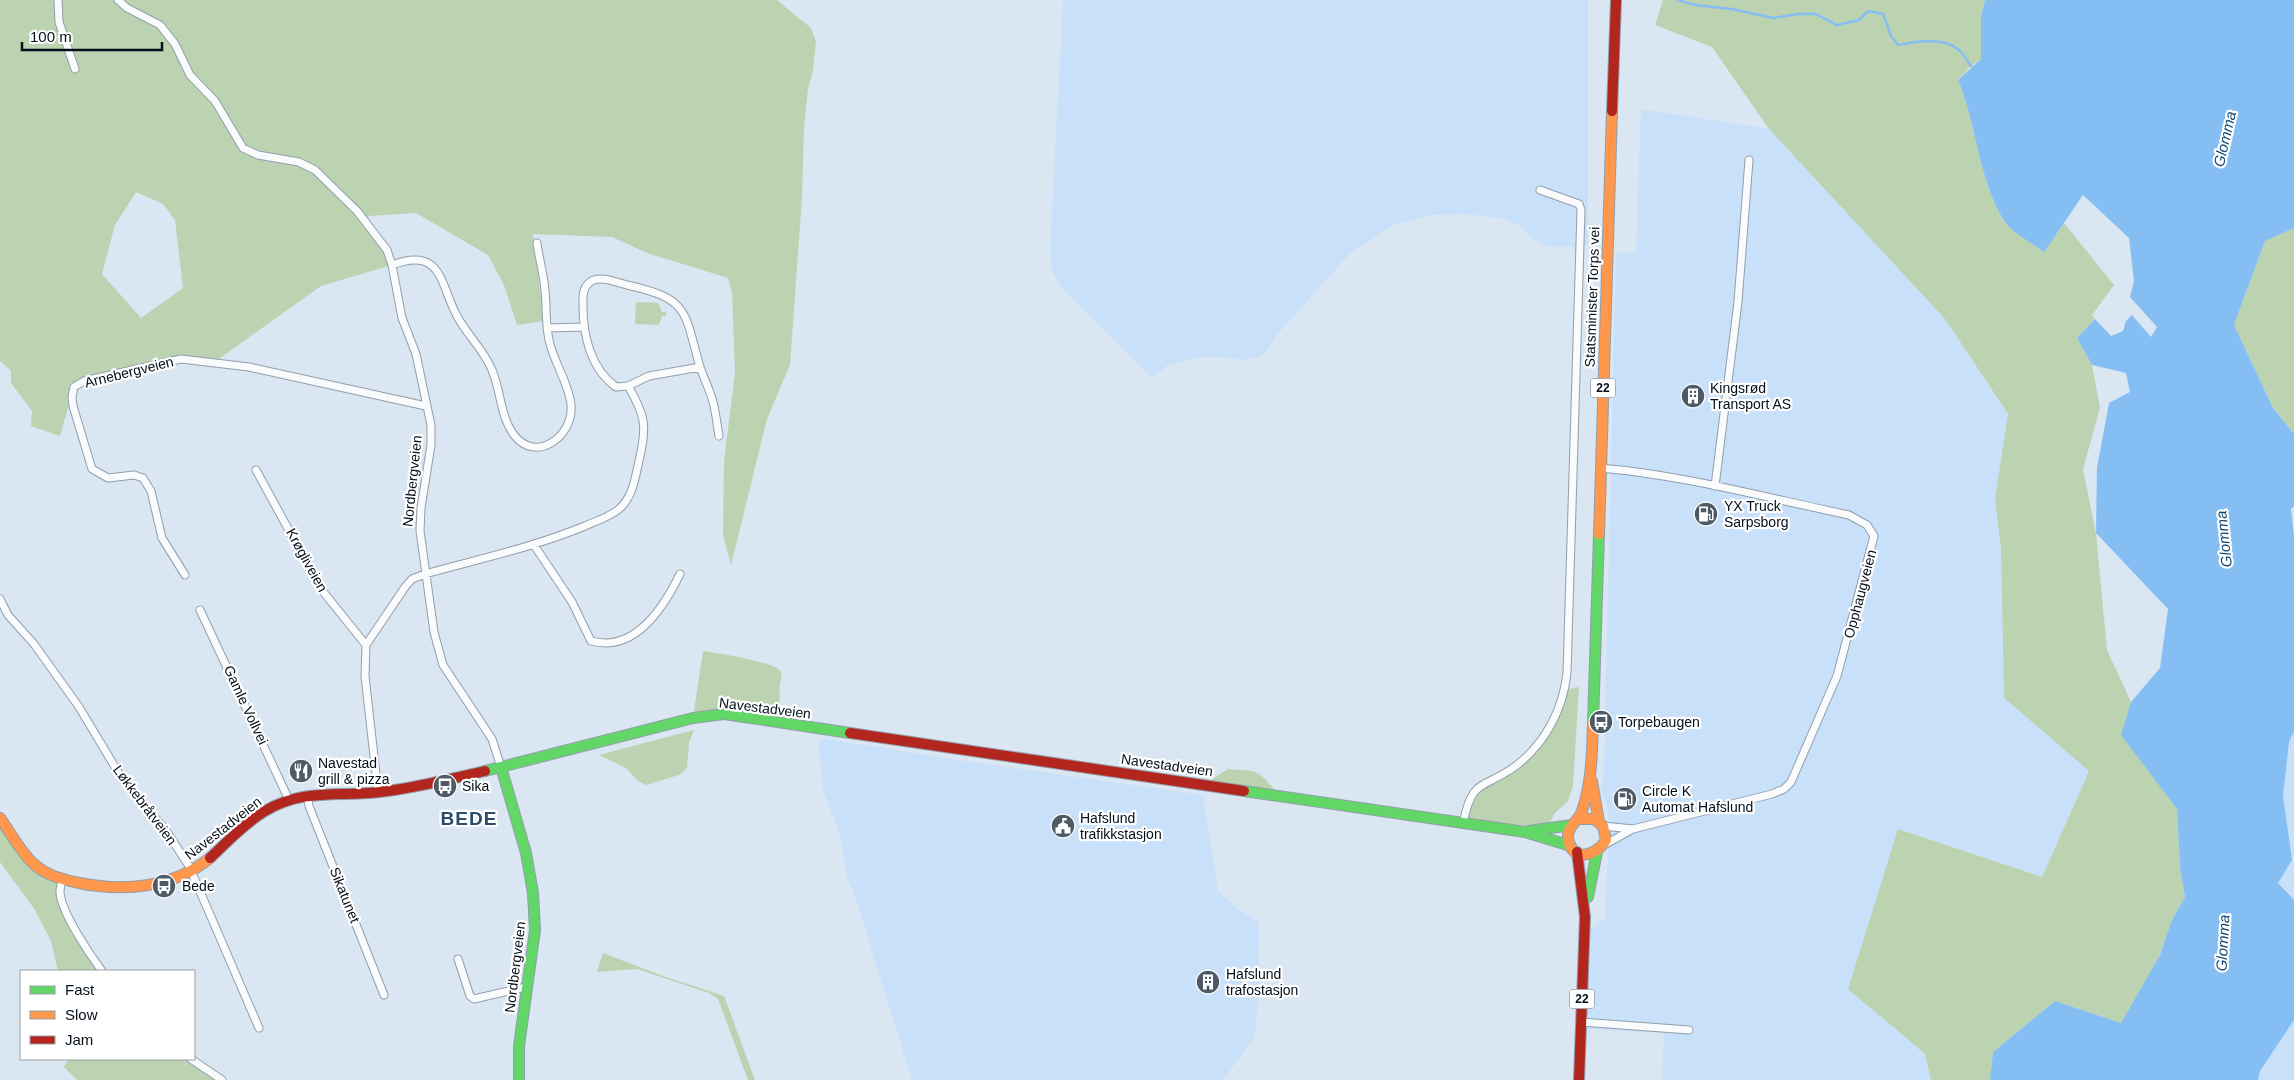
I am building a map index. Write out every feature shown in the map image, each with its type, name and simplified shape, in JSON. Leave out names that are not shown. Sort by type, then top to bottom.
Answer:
[{"type":"main road","name":"Statsminister Torps vei","points":[[1601,824],[1590,775],[1616,0]]},
{"type":"main road","name":"Navestadveien","points":[[0,818],[33,864],[43,872],[62,880],[120,889],[167,882],[191,871],[207,860],[264,811],[288,800],[318,793],[378,792],[425,785],[693,718],[724,714],[1526,832],[1574,849]]},
{"type":"main road","name":"Nordbergveien","points":[[501,767],[526,853],[533,893],[535,930],[519,1046],[519,1080]]},
{"type":"main road","name":"Statsminister Torps vei","points":[[1575,822],[1590,775]]},
{"type":"main road","points":[[1575,822],[1588,817],[1601,824]]},
{"type":"main road","name":"Navestadveien","points":[[1526,832],[1575,822]]},
{"type":"main road","name":"22","points":[[1575,822],[1568,836],[1574,849],[1585,917]]},
{"type":"main road","name":"22","points":[[1579,1080],[1585,917],[1600,849],[1606,834],[1601,824]]},
{"type":"main road","points":[[1574,849],[1587,855],[1600,849]]},
{"type":"street","points":[[58,0],[59,22],[74,69]]},
{"type":"street","name":"Nordbergveien","points":[[118,0],[127,8],[160,25],[175,44],[190,76],[215,102],[243,148],[258,155],[299,162],[315,170],[361,215],[387,250],[392,264],[402,318],[416,354],[431,425],[432,445],[421,508],[420,532],[434,632],[443,665],[485,727],[497,752],[501,767]]},
{"type":"street","points":[[1715,486],[1738,302],[1749,160]]},
{"type":"street","points":[[1463,824],[1471,795],[1479,786],[1517,765],[1537,746],[1550,729],[1560,706],[1568,673],[1581,210],[1579,204],[1573,200],[1540,190]]},
{"type":"street","points":[[392,264],[417,259],[426,262],[436,270],[450,296],[456,315],[484,354],[492,370],[504,415],[512,430],[524,444],[536,447],[548,446],[558,440],[570,418],[571,406],[550,344],[547,328],[545,289],[537,242]]},
{"type":"street","points":[[700,367],[648,376],[628,386],[616,387],[607,380],[599,369],[585,339],[583,327],[583,295],[585,287],[591,281],[600,279],[647,289],[663,295],[674,302],[684,313],[691,327],[700,367],[713,402],[719,436]]},
{"type":"street","points":[[547,328],[583,327]]},
{"type":"street","name":"Arnebergveien","points":[[185,575],[162,538],[151,491],[143,478],[134,475],[108,478],[92,469],[73,406],[74,387],[84,381],[181,359],[249,367],[426,406]]},
{"type":"street","points":[[378,792],[365,676],[366,645],[412,579],[534,545],[606,517],[618,510],[626,502],[633,488],[645,435],[645,423],[628,386]]},
{"type":"street","name":"Opphaugveien","points":[[1600,468],[1628,470],[1715,486],[1849,515],[1868,525],[1874,536],[1837,676],[1791,782],[1784,789],[1772,794],[1633,829]]},
{"type":"street","name":"Krøgliveien","points":[[256,470],[321,588],[366,645]]},
{"type":"street","points":[[534,545],[572,602],[592,641],[600,643],[618,642],[648,623],[670,594],[680,574]]},
{"type":"street","name":"Løkkebråtveien","points":[[0,599],[8,615],[34,644],[79,707],[121,777],[167,832],[191,871],[259,1028]]},
{"type":"street","name":"Gamle Vollvei","points":[[200,610],[288,800]]},
{"type":"street","name":"Sikatunet","points":[[307,795],[309,806],[384,995]]},
{"type":"street","points":[[1601,824],[1633,829]]},
{"type":"street","points":[[1600,849],[1633,829]]},
{"type":"street","points":[[62,880],[60,892],[63,902],[81,940],[101,970]]},
{"type":"street","points":[[458,959],[470,996],[474,999],[526,987]]},
{"type":"street","points":[[1582,1022],[1689,1030]]},
{"type":"street","points":[[193,1060],[222,1080]]},
{"type":"shaded area","points":[[1063,0],[1588,0],[1588,244],[1580,247],[1545,246],[1531,237],[1522,227],[1502,218],[1465,214],[1429,215],[1394,225],[1351,252],[1275,337],[1269,348],[1261,356],[1245,360],[1217,357],[1195,358],[1168,365],[1152,377],[1061,287],[1052,270],[1050,254]]},
{"type":"shaded area","points":[[1641,109],[1769,129],[1945,319],[2008,415],[1995,499],[2001,549],[2004,698],[2089,770],[2042,877],[1899,829],[1848,989],[1925,1054],[1931,1080],[1662,1080],[1664,1033],[1587,1029],[1591,929],[1605,918],[1608,856],[1608,810],[1601,788],[1604,769],[1616,253],[1636,252]]},
{"type":"shaded area","points":[[2294,731],[2294,900],[2278,883],[2292,860],[2283,796],[2289,742]]},
{"type":"shaded area","points":[[821,738],[944,758],[1203,795],[1218,891],[1240,911],[1258,921],[1259,928],[1258,1003],[1255,1033],[1253,1039],[1223,1080],[912,1080],[857,902],[847,877],[841,839],[824,793],[819,750]]},
{"type":"shaded area","points":[[2294,1020],[2294,1080],[2258,1080],[2260,1071]]},
{"type":"green space","points":[[0,0],[777,0],[811,28],[816,41],[804,127],[802,198],[790,365],[767,419],[731,565],[723,535],[724,461],[735,373],[732,292],[728,278],[647,253],[612,237],[533,234],[544,321],[517,325],[504,285],[488,255],[416,213],[369,216],[365,219],[392,265],[321,286],[213,363],[181,359],[74,387],[60,436],[31,426],[32,411],[11,383],[11,371],[0,361]],"holes":[[[136,192],[163,204],[175,220],[183,288],[141,318],[102,274],[115,225]]]},
{"type":"green space","points":[[1663,0],[1985,0],[1981,16],[1981,59],[1971,66],[1958,80],[1970,115],[1983,171],[1996,206],[2008,226],[2044,251],[2064,223],[2114,285],[2092,315],[2095,319],[2077,338],[2092,365],[2100,408],[2083,469],[2096,533],[2107,650],[2131,702],[2122,735],[2177,809],[2180,868],[2185,897],[2171,922],[2159,957],[2121,1023],[2055,1001],[1993,1052],[1990,1080],[1931,1080],[1925,1054],[1848,989],[1898,829],[2042,877],[2089,771],[2004,698],[2001,549],[1995,499],[2008,414],[1945,319],[1769,129],[1712,47],[1655,25]]},
{"type":"green space","points":[[2294,228],[2294,434],[2273,408],[2234,325],[2265,241]]},
{"type":"green space","points":[[636,302],[658,303],[662,312],[666,312],[666,316],[662,316],[659,325],[635,324]]},
{"type":"green space","points":[[703,651],[758,661],[777,668],[781,672],[779,722],[724,714],[693,718]]},
{"type":"green space","points":[[1579,687],[1573,786],[1568,801],[1554,814],[1550,823],[1506,828],[1463,824],[1471,795],[1537,746],[1565,690]]},
{"type":"green space","points":[[694,730],[689,742],[687,768],[679,775],[646,785],[638,781],[626,768],[599,755]]},
{"type":"green space","points":[[1228,769],[1252,771],[1260,775],[1278,796],[1205,784]]},
{"type":"green space","points":[[0,818],[23,852],[62,880],[63,902],[101,970],[58,970],[51,941],[35,910],[0,862]]},
{"type":"green space","points":[[603,953],[663,976],[724,996],[755,1080],[748,1080],[718,999],[709,993],[637,969],[597,972]]},
{"type":"green space","points":[[68,1060],[192,1060],[222,1080],[77,1080],[64,1067]]},
{"type":"water","name":"Glomma","points":[[1985,0],[2294,0],[2294,228],[2265,241],[2234,325],[2273,408],[2294,434],[2294,506],[2291,509],[2294,536],[2294,731],[2289,742],[2283,796],[2292,860],[2278,883],[2294,900],[2294,1020],[2260,1071],[2258,1080],[1990,1080],[1993,1052],[2055,1001],[2121,1023],[2160,955],[2171,922],[2185,897],[2180,868],[2177,809],[2121,735],[2131,702],[2160,668],[2168,609],[2096,533],[2097,468],[2109,403],[2130,392],[2126,373],[2092,365],[2077,338],[2095,319],[2111,336],[2123,331],[2126,321],[2132,315],[2151,337],[2157,327],[2130,297],[2134,281],[2129,238],[2083,195],[2044,252],[2008,226],[1996,206],[1983,170],[1970,115],[1958,80],[1981,59],[1981,16]]},
{"type":"waterway","points":[[1678,0],[1695,5],[1732,9],[1773,18],[1799,14],[1816,14],[1837,25],[1859,20],[1868,11],[1883,14],[1891,36],[1898,45],[1930,41],[1946,43],[1959,50],[1971,66]]},
{"type":"traffic: fast","points":[[1593,723],[1599,534]]},
{"type":"traffic: fast","points":[[485,771],[693,718],[724,714],[850,733]]},
{"type":"traffic: fast","points":[[501,767],[526,853],[533,893],[535,930],[519,1046],[519,1080]]},
{"type":"traffic: fast","points":[[1244,791],[1525,832],[1571,846]]},
{"type":"traffic: fast","points":[[1529,831],[1572,825]]},
{"type":"traffic: fast","points":[[1588,897],[1597,852]]},
{"type":"traffic: slow","points":[[1599,534],[1612,111]]},
{"type":"traffic: slow","points":[[1579,819],[1594,819],[1603,826],[1606,840],[1602,846],[1584,855],[1573,851],[1568,833],[1582,811],[1588,789],[1593,723]]},
{"type":"traffic: slow","points":[[1592,781],[1599,822]]},
{"type":"traffic: slow","points":[[0,818],[25,855],[39,868],[55,876],[79,883],[113,887],[148,885],[180,876],[210,858]]},
{"type":"traffic: jam","points":[[1612,111],[1616,0]]},
{"type":"traffic: jam","points":[[850,733],[1244,791]]},
{"type":"traffic: jam","points":[[210,858],[236,833],[265,811],[294,799],[307,796],[393,790],[485,771]]},
{"type":"traffic: jam","points":[[1577,852],[1585,917],[1579,1080]]},
{"type":"place","name":"Kingsrød Transport AS","points":[[1693,396]]},
{"type":"place","name":"YX Truck Sarpsborg","points":[[1706,514]]},
{"type":"place","name":"Torpebaugen","points":[[1601,722]]},
{"type":"place","name":"Navestad grill & pizza","points":[[301,771]]},
{"type":"place","name":"Sika","points":[[445,786]]},
{"type":"place","name":"Circle K Automat Hafslund","points":[[1625,799]]},
{"type":"place","name":"Hafslund trafikkstasjon","points":[[1063,826]]},
{"type":"place","name":"Bede","points":[[164,886]]},
{"type":"place","name":"Hafslund trafostasjon","points":[[1208,982]]},
{"type":"district","name":"BEDE","points":[[469,818]]}]
